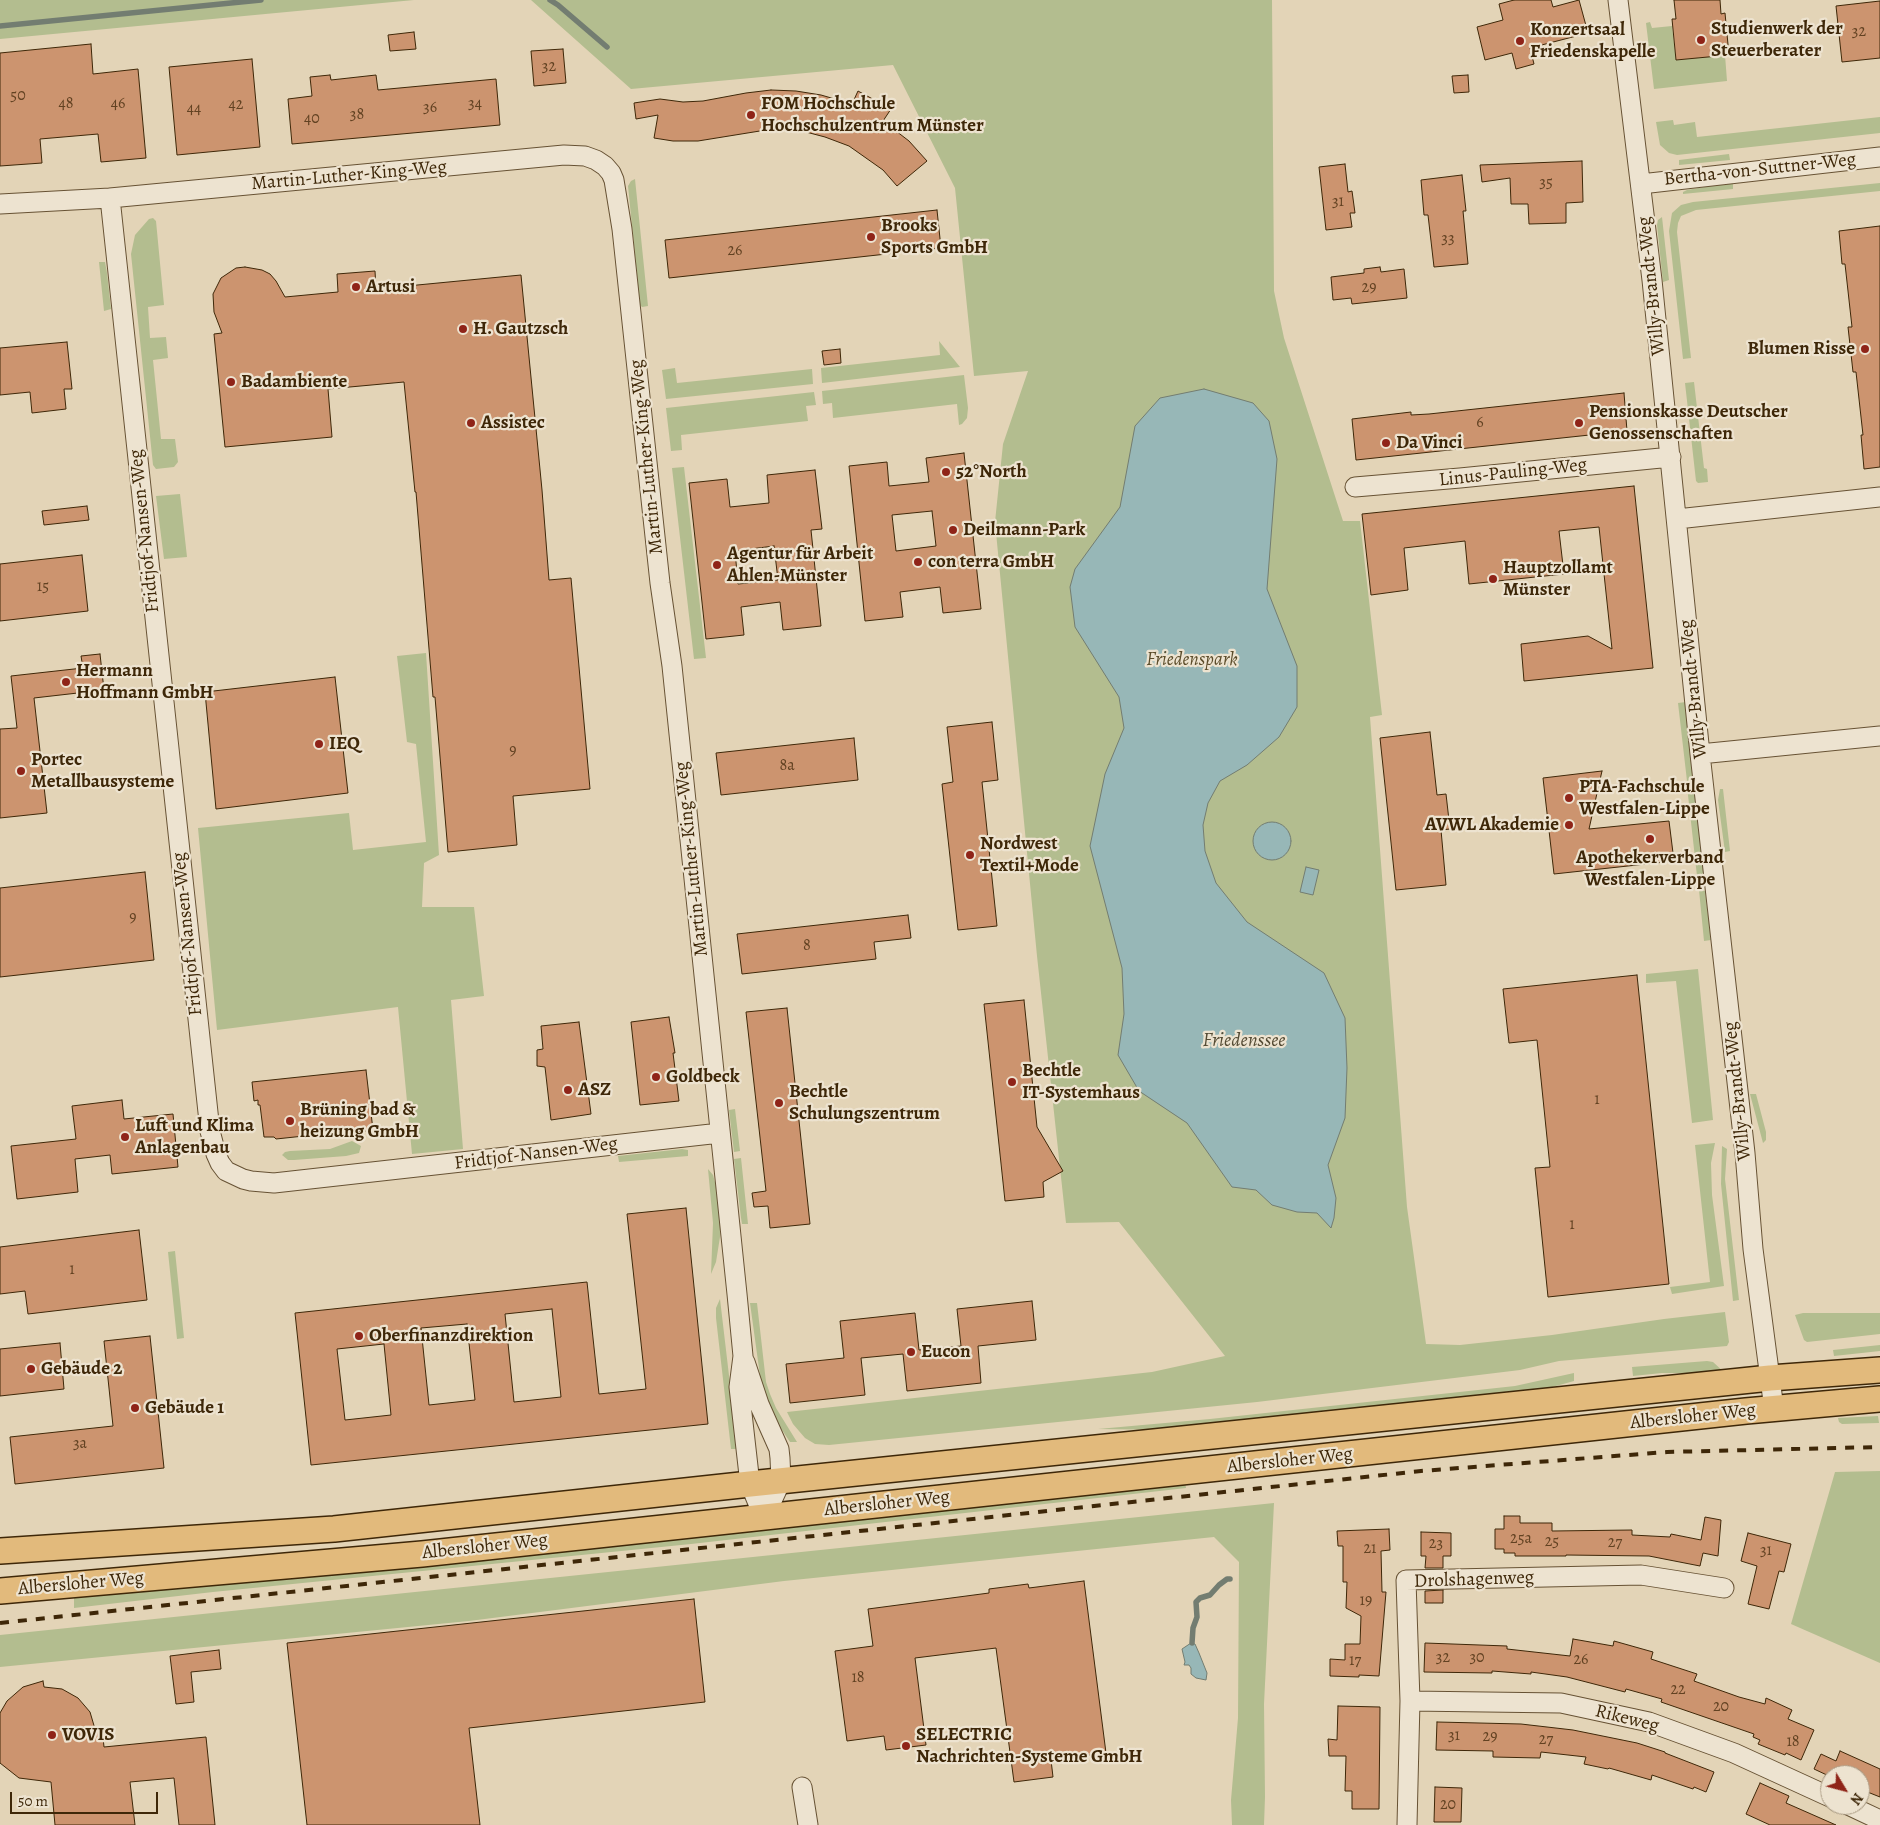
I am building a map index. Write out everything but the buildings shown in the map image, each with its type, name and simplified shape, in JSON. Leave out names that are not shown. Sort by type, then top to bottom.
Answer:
[{"type":"main road","name":"Albersloher Weg","points":[[5,1548],[334,1529],[1770,1378],[1880,1370]]},
{"type":"main road","name":"Albersloher Weg","points":[[0,1591],[422,1554],[1880,1399]]},
{"type":"street","name":"Willy-Brandt-Weg","points":[[1618,0],[1671,457],[1700,754],[1745,1153],[1754,1258],[1770,1378]]},
{"type":"street","name":"Martin-Luther-King-Weg","points":[[0,204],[110,198],[564,155],[585,156],[596,160],[611,173],[614,180],[622,229],[660,583],[672,666],[743,1356],[759,1404],[779,1449],[781,1481],[764,1518]]},
{"type":"street","name":"Bertha-von-Suttner-Weg","points":[[1640,184],[1880,156]]},
{"type":"street","name":"Fridtjof-Nansen-Weg","points":[[110,198],[210,1131],[220,1163],[226,1170],[251,1181],[274,1183],[720,1133]]},
{"type":"street","name":"Linus-Pauling-Weg","points":[[1355,487],[1671,457]]},
{"type":"street","points":[[1677,520],[1880,497]]},
{"type":"street","points":[[1700,754],[1880,736]]},
{"type":"street","name":"Martin-Luther-King-Weg","points":[[743,1356],[739,1387],[750,1484],[764,1518]]},
{"type":"street","name":"Albersloher Weg","points":[[1770,1378],[1774,1409]]},
{"type":"street","name":"Drolshagenweg","points":[[1406,1825],[1410,1701],[1406,1580],[1641,1575],[1724,1588]]},
{"type":"street","name":"Rikeweg","points":[[1410,1701],[1561,1703],[1639,1720],[1734,1753],[1820,1792]]},
{"type":"street","points":[[802,1787],[808,1825]]},
{"type":"green space","points":[[0,0],[414,0],[0,39]]},
{"type":"green space","name":"Friedenspark","points":[[531,0],[1272,0],[1274,291],[1284,338],[1343,521],[1360,521],[1382,715],[1370,717],[1407,1207],[1426,1344],[1460,1345],[1725,1312],[1729,1342],[1727,1346],[1559,1361],[1520,1370],[1257,1402],[829,1445],[815,1444],[805,1438],[793,1424],[787,1412],[1152,1372],[1225,1356],[1119,1222],[1066,1223],[1037,956],[995,522],[1003,444],[1028,371],[974,376],[955,188],[893,65],[631,89]]},
{"type":"green space","points":[[1650,22],[1652,28],[1672,26],[1676,60],[1725,55],[1727,81],[1654,89],[1646,23]]},
{"type":"green space","points":[[1880,117],[1880,133],[1677,155],[1669,153],[1660,145],[1656,122],[1673,120],[1674,125],[1695,122],[1697,137]]},
{"type":"green space","points":[[1729,154],[1730,160],[1679,165],[1679,160]]},
{"type":"green space","points":[[635,179],[648,306],[642,307],[640,305],[628,186]]},
{"type":"green space","points":[[1733,182],[1733,189],[1683,194],[1687,190]]},
{"type":"green space","points":[[1880,183],[1880,191],[1696,210],[1681,216],[1677,232],[1691,358],[1683,359],[1669,231],[1672,213],[1681,205],[1693,202]]},
{"type":"green space","points":[[1662,217],[1669,280],[1663,282],[1657,225],[1658,220]]},
{"type":"green space","points":[[153,218],[156,221],[164,305],[148,307],[150,338],[166,337],[168,358],[153,360],[161,439],[175,439],[178,462],[174,467],[156,469],[153,465],[131,254],[135,235],[149,219]]},
{"type":"green space","points":[[99,262],[105,262],[111,309],[104,311]]},
{"type":"green space","points":[[939,341],[960,367],[822,383],[821,368],[940,355]]},
{"type":"green space","points":[[675,368],[677,383],[812,369],[813,384],[666,399],[662,370]]},
{"type":"green space","points":[[964,375],[968,408],[967,418],[959,425],[957,404],[833,418],[832,403],[823,404],[822,391]]},
{"type":"green space","points":[[1694,382],[1704,468],[1707,469],[1708,482],[1698,483],[1696,481],[1685,383]]},
{"type":"green space","points":[[814,392],[816,405],[806,406],[808,421],[681,435],[682,450],[671,451],[666,408]]},
{"type":"green space","points":[[684,467],[706,658],[694,659],[672,468]]},
{"type":"green space","points":[[180,494],[187,557],[164,559],[156,496]]},
{"type":"green space","points":[[426,653],[439,855],[424,863],[422,907],[474,907],[484,996],[451,1000],[463,1149],[412,1154],[398,1007],[217,1030],[198,828],[349,813],[353,850],[426,842],[416,744],[407,742],[397,656]]},
{"type":"green space","points":[[1686,702],[1693,779],[1687,781],[1678,703]]},
{"type":"green space","points":[[1694,785],[1704,873],[1697,876],[1687,786]]},
{"type":"green space","points":[[1720,789],[1723,789],[1730,851],[1725,852],[1718,800]]},
{"type":"green space","points":[[1699,890],[1705,891],[1711,940],[1704,941]]},
{"type":"green space","points":[[1698,969],[1713,1120],[1692,1123],[1676,981],[1646,983],[1646,974]]},
{"type":"green space","points":[[1750,1094],[1756,1094],[1766,1132],[1766,1140],[1763,1143]]},
{"type":"green space","points":[[735,1109],[740,1151],[734,1152],[729,1110]]},
{"type":"green space","points":[[352,1141],[361,1146],[359,1153],[346,1156],[294,1160],[288,1160],[282,1155],[290,1151],[330,1149]]},
{"type":"green space","points":[[1715,1143],[1711,1163],[1712,1195],[1724,1286],[1672,1294],[1670,1287],[1710,1282],[1695,1145]]},
{"type":"green space","points":[[1722,1146],[1727,1149],[1725,1179],[1739,1300],[1733,1301],[1721,1184]]},
{"type":"green space","points":[[682,1149],[688,1150],[688,1156],[619,1162],[618,1156]]},
{"type":"green space","points":[[741,1158],[748,1224],[742,1224],[734,1159]]},
{"type":"green space","points":[[708,1169],[713,1175],[718,1193],[721,1219],[716,1262],[711,1274],[713,1223]]},
{"type":"green space","points":[[175,1251],[184,1338],[177,1339],[168,1252]]},
{"type":"green space","points":[[720,1299],[737,1449],[731,1449],[716,1318],[716,1308]]},
{"type":"green space","points":[[750,1303],[757,1303],[766,1382],[770,1394],[776,1408],[797,1442],[790,1442],[778,1424],[762,1390]]},
{"type":"green space","points":[[1803,1313],[1880,1313],[1880,1334],[1807,1342],[1804,1340],[1795,1315]]},
{"type":"green space","points":[[1880,1345],[1880,1351],[1834,1356],[1833,1350]]},
{"type":"green space","points":[[1713,1362],[1725,1373],[1662,1373],[1633,1376],[1632,1367]]},
{"type":"green space","points":[[1574,1373],[1574,1381],[1534,1392],[1173,1430],[1098,1429],[1210,1419],[1515,1386]]},
{"type":"green space","points":[[1878,1416],[1879,1423],[1842,1424],[1838,1418]]},
{"type":"green space","points":[[1880,1471],[1880,1663],[1791,1624],[1835,1472]]},
{"type":"green space","points":[[1185,1482],[1186,1488],[691,1544],[213,1592],[74,1608],[74,1598],[691,1538]]},
{"type":"green space","points":[[1274,1503],[1264,1704],[1264,1825],[1232,1825],[1231,1800],[1238,1718],[1239,1562],[1214,1537],[784,1581],[469,1621],[0,1667],[0,1635]]},
{"type":"water","name":"Friedenssee","points":[[1204,389],[1253,403],[1269,421],[1277,459],[1267,589],[1297,666],[1297,707],[1279,737],[1247,765],[1220,781],[1208,803],[1203,825],[1205,851],[1216,883],[1247,922],[1324,973],[1345,1018],[1347,1068],[1345,1118],[1328,1165],[1336,1198],[1331,1228],[1317,1213],[1297,1212],[1272,1205],[1256,1190],[1232,1187],[1187,1123],[1139,1091],[1118,1055],[1124,1014],[1122,968],[1090,846],[1105,774],[1124,728],[1119,697],[1075,627],[1070,587],[1075,569],[1120,507],[1135,426],[1160,398]]},
{"type":"water","points":[[1272,822],[1279,823],[1285,828],[1290,834],[1290,848],[1285,854],[1279,859],[1272,860],[1265,859],[1259,854],[1254,848],[1253,841],[1254,834],[1259,828],[1265,823]]},
{"type":"water","points":[[1306,867],[1319,870],[1313,895],[1300,892]]},
{"type":"water","points":[[1191,1643],[1195,1644],[1199,1653],[1207,1673],[1206,1680],[1196,1678],[1191,1674],[1189,1665],[1184,1665],[1182,1649]]},
{"type":"waterway","points":[[0,26],[261,0]]},
{"type":"waterway","points":[[550,0],[607,47]]},
{"type":"waterway","points":[[1192,1643],[1193,1628],[1197,1617],[1196,1602],[1200,1598],[1210,1595],[1219,1585],[1230,1579]]},
{"type":"railway","points":[[0,1623],[1421,1471],[1667,1452],[1880,1447]]},
{"type":"place","name":"Studienwerk der Steuerberater","points":[[1701,40]]},
{"type":"place","name":"Konzertsaal Friedenskapelle","points":[[1520,41]]},
{"type":"place","name":"FOM Hochschule Hochschulzentrum Münster","points":[[751,115]]},
{"type":"place","name":"Brooks Sports GmbH","points":[[871,237]]},
{"type":"place","name":"Artusi","points":[[356,287]]},
{"type":"place","name":"H. Gautzsch","points":[[463,329]]},
{"type":"place","name":"Blumen Risse","points":[[1865,349]]},
{"type":"place","name":"Badambiente","points":[[231,382]]},
{"type":"place","name":"Assistec","points":[[471,423]]},
{"type":"place","name":"Pensionskasse Deutscher Genossenschaften","points":[[1579,423]]},
{"type":"place","name":"Da Vinci","points":[[1386,443]]},
{"type":"place","name":"52°North","points":[[946,472]]},
{"type":"place","name":"Deilmann-Park","points":[[953,530]]},
{"type":"place","name":"con terra GmbH","points":[[918,562]]},
{"type":"place","name":"Agentur für Arbeit Ahlen-Münster","points":[[717,565]]},
{"type":"place","name":"Hauptzollamt Münster","points":[[1493,579]]},
{"type":"place","name":"Hermann Hoffmann GmbH","points":[[66,682]]},
{"type":"place","name":"IEQ","points":[[319,744]]},
{"type":"place","name":"Portec Metallbausysteme","points":[[21,771]]},
{"type":"place","name":"PTA-Fachschule Westfalen-Lippe","points":[[1569,798]]},
{"type":"place","name":"AVWL Akademie","points":[[1569,825]]},
{"type":"place","name":"Apothekerverband Westfalen-Lippe","points":[[1650,839]]},
{"type":"place","name":"Nordwest Textil+Mode","points":[[970,855]]},
{"type":"place","name":"Goldbeck","points":[[656,1077]]},
{"type":"place","name":"Bechtle IT-Systemhaus","points":[[1012,1082]]},
{"type":"place","name":"ASZ","points":[[568,1090]]},
{"type":"place","name":"Bechtle Schulungszentrum","points":[[779,1103]]},
{"type":"place","name":"Brüning bad & heizung GmbH","points":[[290,1121]]},
{"type":"place","name":"Luft und Klima Anlagenbau","points":[[125,1137]]},
{"type":"place","name":"Oberfinanzdirektion","points":[[359,1336]]},
{"type":"place","name":"Eucon","points":[[911,1352]]},
{"type":"place","name":"Gebäude 2","points":[[31,1369]]},
{"type":"place","name":"Gebäude 1","points":[[135,1408]]},
{"type":"place","name":"VOVIS","points":[[52,1735]]},
{"type":"place","name":"SELECTRIC Nachrichten-Systeme GmbH","points":[[906,1746]]}]
